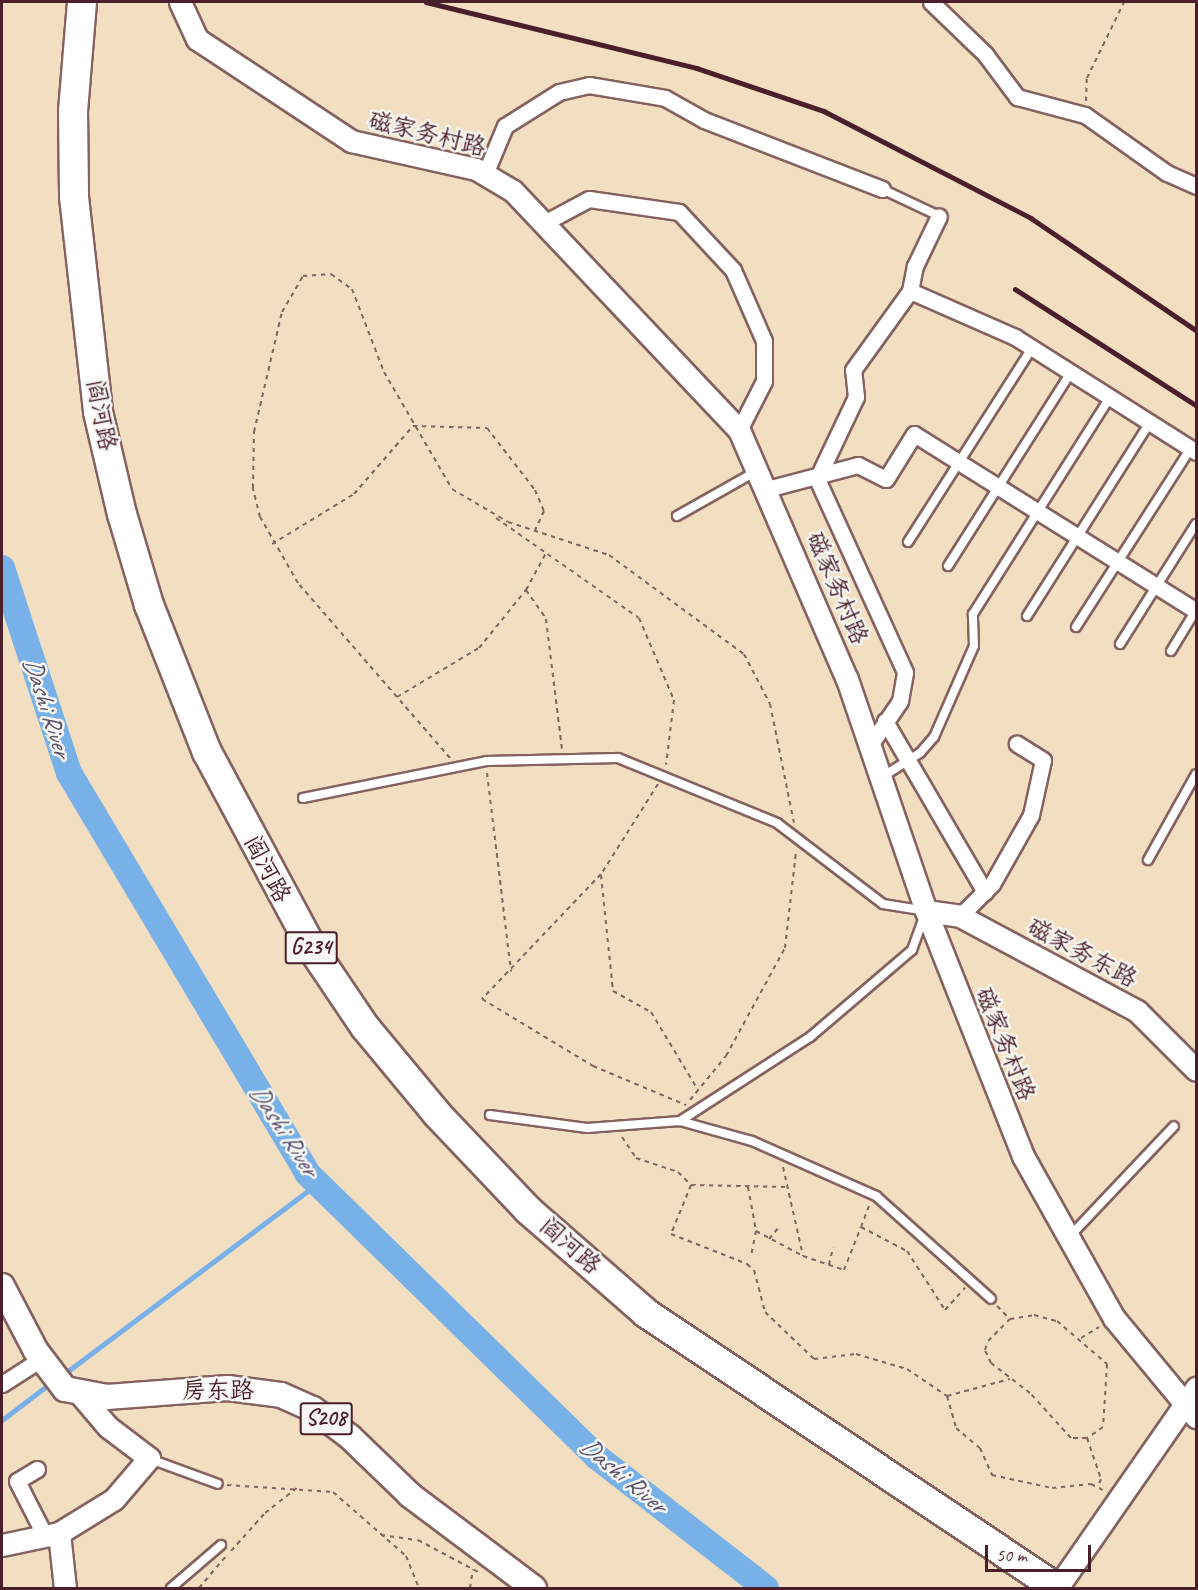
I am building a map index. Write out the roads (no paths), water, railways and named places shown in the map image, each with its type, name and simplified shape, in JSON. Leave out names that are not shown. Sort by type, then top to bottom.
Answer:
[{"type":"highway","name":"阎河路","points":[[82,2],[73,111],[74,197],[97,402],[122,514],[149,605],[207,752],[313,950],[365,1027],[438,1115],[528,1210],[646,1313],[1057,1588]]},
{"type":"main road","points":[[2,1286],[43,1363],[72,1392]]},
{"type":"main road","name":"房东路","points":[[72,1392],[228,1388],[281,1395],[341,1430],[410,1496],[534,1588]]},
{"type":"street","name":"磁家务村路","points":[[180,2],[197,39],[351,141],[485,174],[513,191],[739,430],[763,480],[870,745],[926,911],[1023,1156],[1114,1318],[1193,1402]]},
{"type":"street","points":[[931,2],[985,54],[1017,97],[1085,116],[1167,173],[1197,186]]},
{"type":"street","points":[[485,174],[505,126],[558,93],[589,85],[665,98],[704,120],[882,189]]},
{"type":"street","points":[[544,223],[589,199],[679,212],[733,270],[764,341],[764,381],[739,430]]},
{"type":"street","points":[[817,478],[856,397],[854,370],[910,291],[915,266],[939,216]]},
{"type":"street","points":[[910,291],[1032,348],[1194,450]]},
{"type":"street","points":[[763,480],[817,478],[858,465],[886,479],[915,434],[1196,610]]},
{"type":"street","points":[[817,478],[905,672],[900,701],[870,745]]},
{"type":"street","points":[[885,721],[907,761],[940,808],[985,892]]},
{"type":"street","points":[[960,916],[985,892],[1032,815],[1042,760],[1017,744]]},
{"type":"street","name":"磁家务东路","points":[[926,911],[960,916],[1137,1011],[1197,1070]]},
{"type":"street","points":[[2,1384],[43,1363]]},
{"type":"street","points":[[2,1545],[52,1534],[114,1499],[149,1458],[108,1427],[72,1392]]},
{"type":"street","points":[[1057,1588],[1117,1501],[1193,1402]]},
{"type":"street","points":[[37,1469],[17,1481],[52,1534],[65,1588]]},
{"type":"lane","points":[[882,189],[939,216]]},
{"type":"lane","points":[[908,542],[1032,348]]},
{"type":"lane","points":[[948,566],[1071,372]]},
{"type":"lane","points":[[881,777],[907,761],[934,737],[974,646],[973,614],[1110,397]]},
{"type":"lane","points":[[1027,616],[1150,422]]},
{"type":"lane","points":[[1076,627],[1194,450]]},
{"type":"lane","points":[[677,516],[763,480]]},
{"type":"lane","points":[[1120,644],[1197,524]]},
{"type":"lane","points":[[1171,651],[1196,610]]},
{"type":"lane","points":[[303,798],[487,761],[618,758],[777,823],[883,904],[926,911],[904,957],[810,1037],[680,1121]]},
{"type":"lane","points":[[1148,860],[1197,774]]},
{"type":"lane","points":[[490,1115],[587,1128],[680,1121],[780,1152],[876,1196],[991,1299]]},
{"type":"lane","points":[[1069,1237],[1174,1126]]},
{"type":"lane","points":[[149,1458],[218,1484]]},
{"type":"lane","points":[[171,1588],[221,1545]]},
{"type":"waterway","name":"Dashi River","points":[[2,568],[69,773],[307,1173],[597,1457],[766,1588]]},
{"type":"waterway","points":[[64,1374],[318,1183]]},
{"type":"waterway","points":[[2,1420],[52,1382]]},
{"type":"railway","points":[[426,2],[697,68],[824,111],[1031,218],[1196,330]]},
{"type":"railway","points":[[1015,289],[1196,405]]}]
